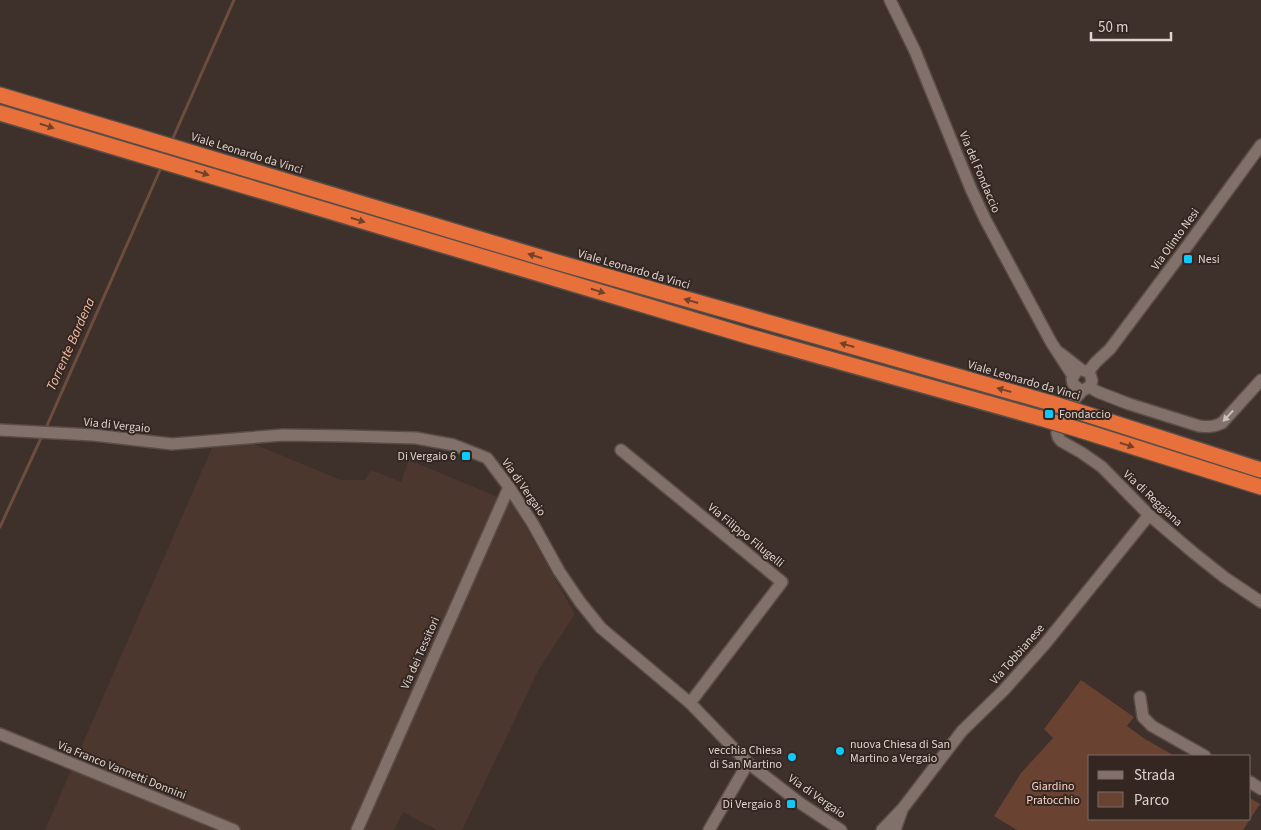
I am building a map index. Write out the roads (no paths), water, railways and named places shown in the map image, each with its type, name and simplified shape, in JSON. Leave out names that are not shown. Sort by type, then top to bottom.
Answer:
[{"type":"highway","name":"Viale Leonardo da Vinci","points":[[0,95],[552,261],[1051,403],[1261,470]]},
{"type":"highway","points":[[0,112],[741,334],[1040,418],[1261,487]]},
{"type":"street","name":"Via del Fondaccio","points":[[893,1],[985,219],[1056,350],[1065,356],[1083,380],[1098,392],[1129,404],[1199,426],[1208,427],[1216,426],[1222,422],[1261,380]]},
{"type":"street","name":"Via Olinto Nesi","points":[[1083,380],[1107,356],[1110,349],[1261,145]]},
{"type":"street","name":"Via di Reggiana","points":[[1083,380],[1058,429],[1058,437],[1061,441],[1082,452],[1102,467],[1149,515],[1195,554],[1261,602]]},
{"type":"street","name":"Via di Vergaio","points":[[0,430],[93,435],[172,444],[283,435],[416,438],[454,445],[486,458],[509,487],[533,524],[559,571],[580,602],[602,628],[690,703],[748,762],[800,802],[841,830]]},
{"type":"street","name":"Via Filippo Filugelli","points":[[621,450],[782,582],[690,703]]},
{"type":"street","name":"Via dei Tessitori","points":[[357,830],[509,487]]},
{"type":"street","name":"Via Tobbianese","points":[[882,830],[903,808],[962,731],[1004,690],[1045,644],[1149,515]]},
{"type":"street","points":[[1140,697],[1143,717],[1152,726],[1203,755]]},
{"type":"street","name":"Via Franco Vannetti Donnini","points":[[0,734],[234,830]]},
{"type":"street","points":[[709,830],[748,762]]},
{"type":"street","name":"Via Tobbianese","points":[[895,830],[903,808]]},
{"type":"waterway","name":"Torrente Bardena","points":[[173,138],[234,0]]},
{"type":"waterway","name":"Torrente Bardena","points":[[45,430],[160,170]]},
{"type":"waterway","name":"Torrente Bardena","points":[[0,527],[42,436]]},
{"type":"place","name":"Nesi","points":[[1188,259]]},
{"type":"place","name":"Fondaccio","points":[[1049,414]]},
{"type":"place","name":"Di Vergaio 6","points":[[466,456]]},
{"type":"place","name":"nuova Chiesa di San Martino a Vergaio","points":[[840,751]]},
{"type":"place","name":"vecchia Chiesa di San Martino","points":[[792,757]]},
{"type":"place","name":"Di Vergaio 8","points":[[791,804]]},
{"type":"park label","name":"Giardino Pratocchio","points":[[1053,793]]}]
